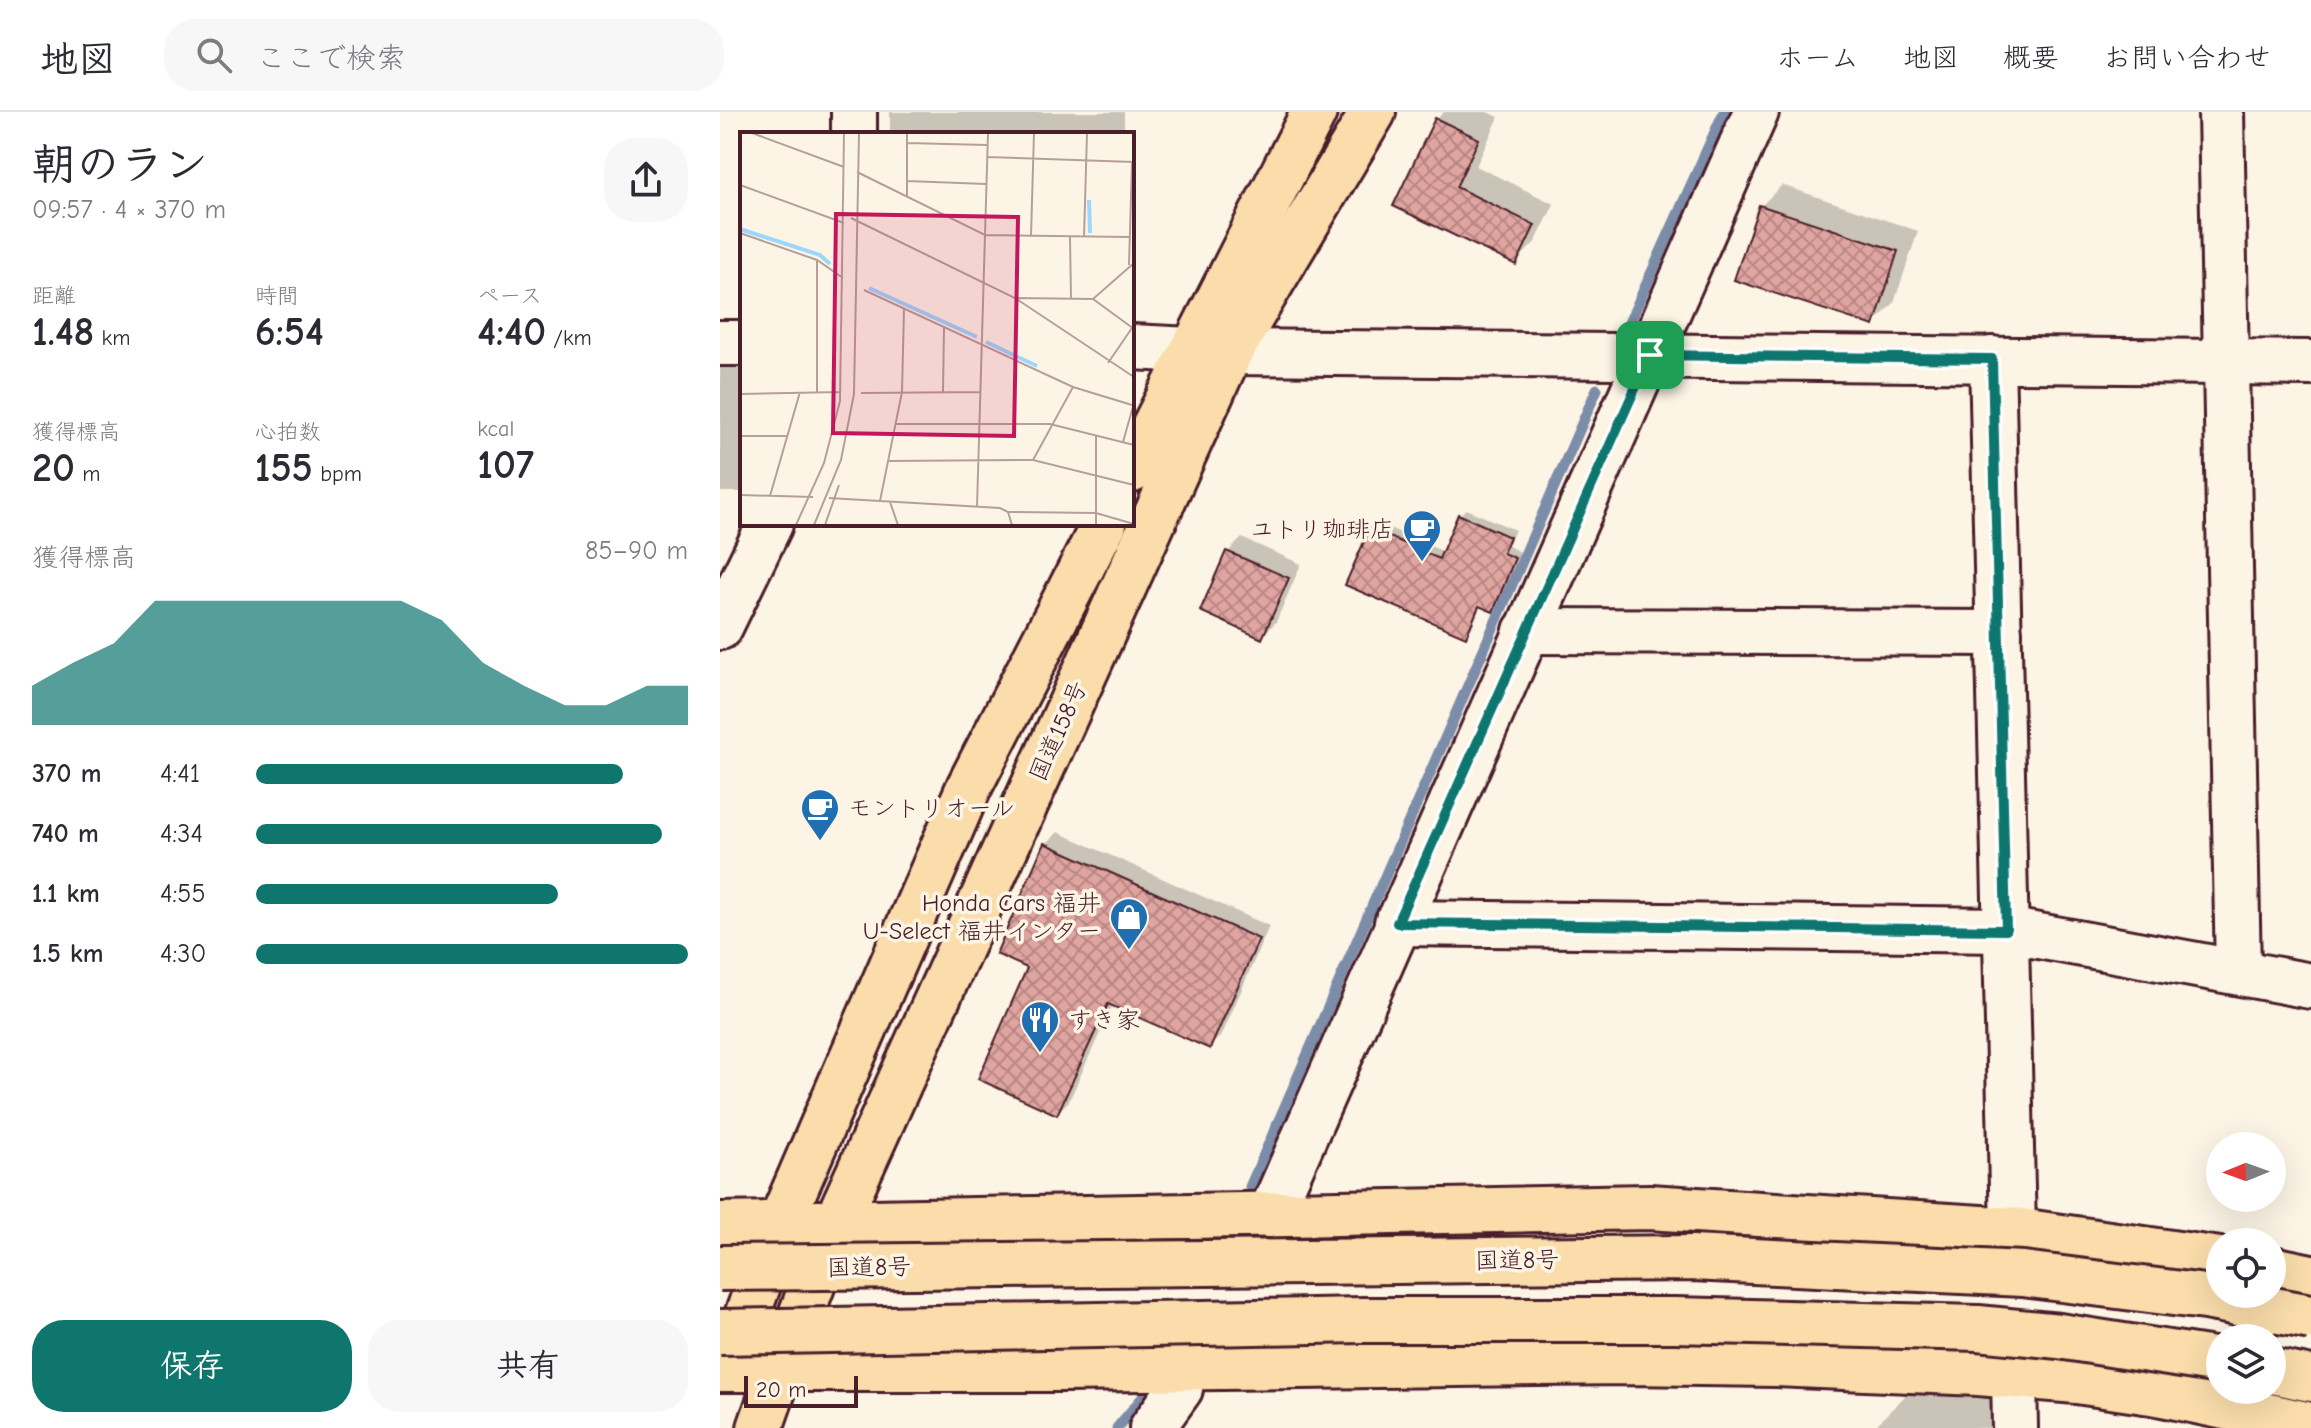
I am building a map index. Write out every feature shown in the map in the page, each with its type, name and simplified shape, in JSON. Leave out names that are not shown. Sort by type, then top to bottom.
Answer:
[{"type":"main road","name":"国道158号","points":[[1134,467],[1373,112]]},
{"type":"main road","name":"国道158号","points":[[760,1428],[836,1223],[1212,350],[1308,116]]},
{"type":"main road","points":[[722,1366],[969,787],[1103,526]]},
{"type":"main road","points":[[720,1225],[1649,1207],[2013,1230],[2206,1258]]},
{"type":"main road","name":"国道8号","points":[[720,1268],[1692,1258],[2023,1274],[2205,1297],[2311,1317]]},
{"type":"main road","points":[[2286,1272],[2311,1277]]},
{"type":"main road","points":[[722,1366],[1363,1320],[1675,1320],[1978,1328],[2059,1336],[2206,1359]]},
{"type":"main road","points":[[722,1366],[1776,1364],[2014,1375],[2158,1393],[2311,1425]]},
{"type":"main road","points":[[2286,1374],[2311,1379]]},
{"type":"street","points":[[1270,1215],[1756,112]]},
{"type":"street","points":[[2221,112],[2238,972]]},
{"type":"street","points":[[1134,347],[2311,363]]},
{"type":"street","points":[[1992,359],[2013,1230]]},
{"type":"street","points":[[720,627],[769,526]]},
{"type":"street","points":[[1526,631],[1999,633]]},
{"type":"street","points":[[1397,923],[2006,930],[2311,986]]},
{"type":"street","points":[[1152,1428],[1180,1389],[1182,1367]]},
{"type":"street","points":[[2014,1375],[2015,1428]]},
{"type":"building","points":[[1435,118],[1479,139],[1456,187],[1535,225],[1516,265],[1393,206]]},
{"type":"building","points":[[1759,205],[1898,251],[1874,326],[1734,280]]},
{"type":"building","points":[[1458,514],[1510,537],[1503,553],[1515,558],[1493,612],[1479,606],[1466,637],[1345,585],[1370,528],[1439,559]]},
{"type":"building","points":[[1226,551],[1289,578],[1262,639],[1200,611]]},
{"type":"building","points":[[1044,843],[1259,939],[1210,1049],[1108,1004],[1057,1115],[978,1079],[1027,968],[996,954]]},
{"type":"waterway","points":[[1629,323],[1724,112]]},
{"type":"waterway","points":[[1250,1187],[1597,389]]},
{"type":"waterway","points":[[1117,1428],[1148,1391]]},
{"type":"place","name":"ユトリ珈琲店","points":[[1422,563]]},
{"type":"place","name":"モントリオール","points":[[820,842]]},
{"type":"place","name":"Honda Cars 福井 U-Select 福井インター","points":[[1129,951]]},
{"type":"place","name":"すき家","points":[[1040,1054]]},
{"type":"route","points":[[1650,355],[1992,359],[2006,930],[1397,923],[1650,355]]}]
